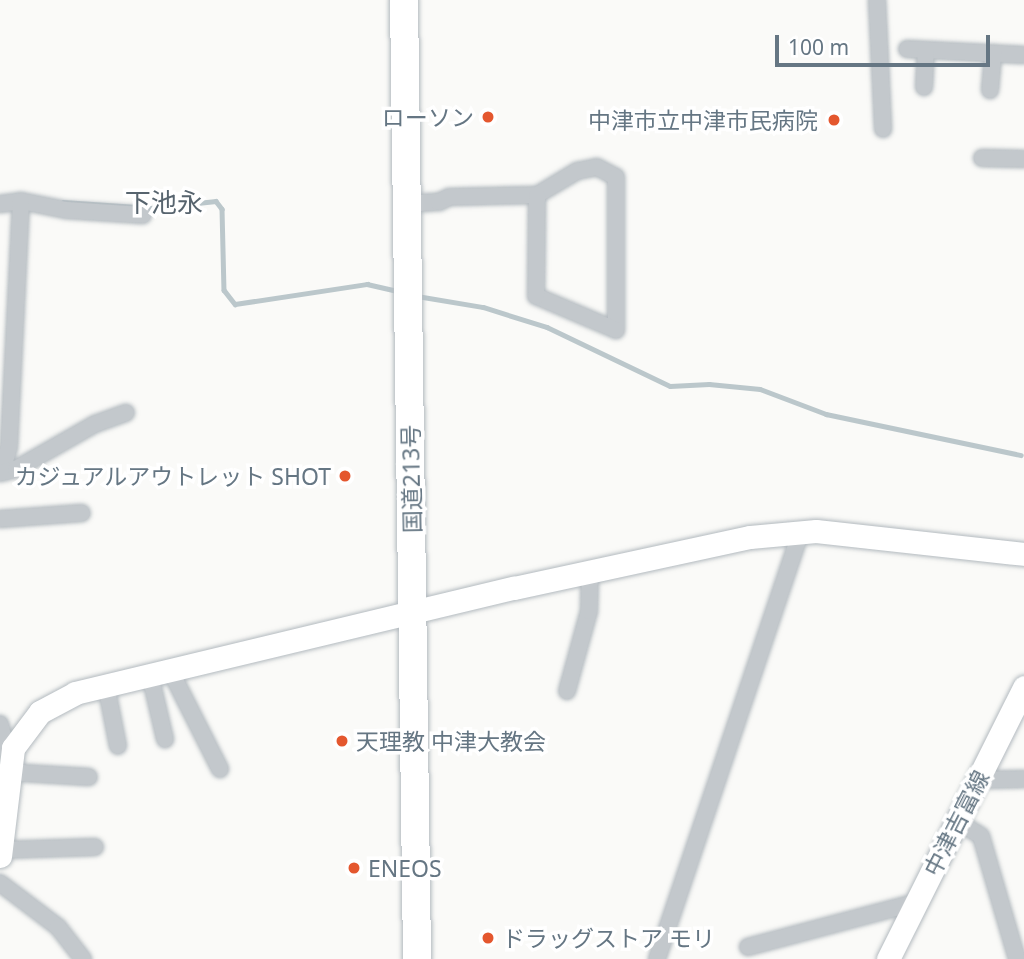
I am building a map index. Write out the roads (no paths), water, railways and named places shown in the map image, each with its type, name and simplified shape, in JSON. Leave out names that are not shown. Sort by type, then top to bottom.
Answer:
[{"type":"highway","name":"国道213号","points":[[404,0],[417,959]]},
{"type":"street","points":[[877,0],[883,129]]},
{"type":"street","points":[[907,49],[1024,55]]},
{"type":"street","points":[[924,87],[926,50]]},
{"type":"street","points":[[990,90],[993,53]]},
{"type":"street","points":[[982,158],[1024,159]]},
{"type":"street","points":[[407,204],[439,202],[449,197],[537,195],[587,169],[597,167],[616,177],[616,330],[536,296],[537,195]]},
{"type":"street","points":[[1,472],[9,447],[21,201]]},
{"type":"street","points":[[0,204],[21,201],[66,210],[143,215]]},
{"type":"street","points":[[1,472],[126,413]]},
{"type":"street","points":[[0,519],[82,513]]},
{"type":"street","points":[[8,765],[40,712],[75,693],[590,570],[750,537],[801,531],[1024,554]]},
{"type":"street","points":[[657,959],[801,531]]},
{"type":"street","points":[[567,691],[589,611],[590,570]]},
{"type":"street","points":[[160,672],[165,739]]},
{"type":"street","points":[[160,672],[220,769]]},
{"type":"street","points":[[106,685],[118,746]]},
{"type":"street","name":"中津吉富線","points":[[888,959],[1024,687]]},
{"type":"street","points":[[0,724],[8,765],[1,853],[95,847]]},
{"type":"street","points":[[8,765],[89,777]]},
{"type":"street","points":[[978,780],[1024,779]]},
{"type":"street","points":[[957,821],[981,836],[1017,959]]},
{"type":"street","points":[[0,883],[58,927],[83,959]]},
{"type":"street","points":[[748,947],[917,902]]},
{"type":"waterway","points":[[63,202],[151,208],[216,201],[222,209],[224,290],[235,304],[367,284],[398,291]]},
{"type":"waterway","points":[[417,296],[483,307],[547,327],[670,386],[709,384],[760,389],[826,414],[1021,455]]},
{"type":"place","name":"ローソン","points":[[488,117]]},
{"type":"place","name":"中津市立中津市民病院","points":[[834,120]]},
{"type":"place","name":"カジュアルアウトレット SHOT","points":[[345,476]]},
{"type":"place","name":"天理教 中津大教会","points":[[342,741]]},
{"type":"place","name":"ENEOS","points":[[354,868]]},
{"type":"place","name":"ドラッグストア モリ","points":[[488,938]]},
{"type":"district","name":"下池永","points":[[164,203]]}]
